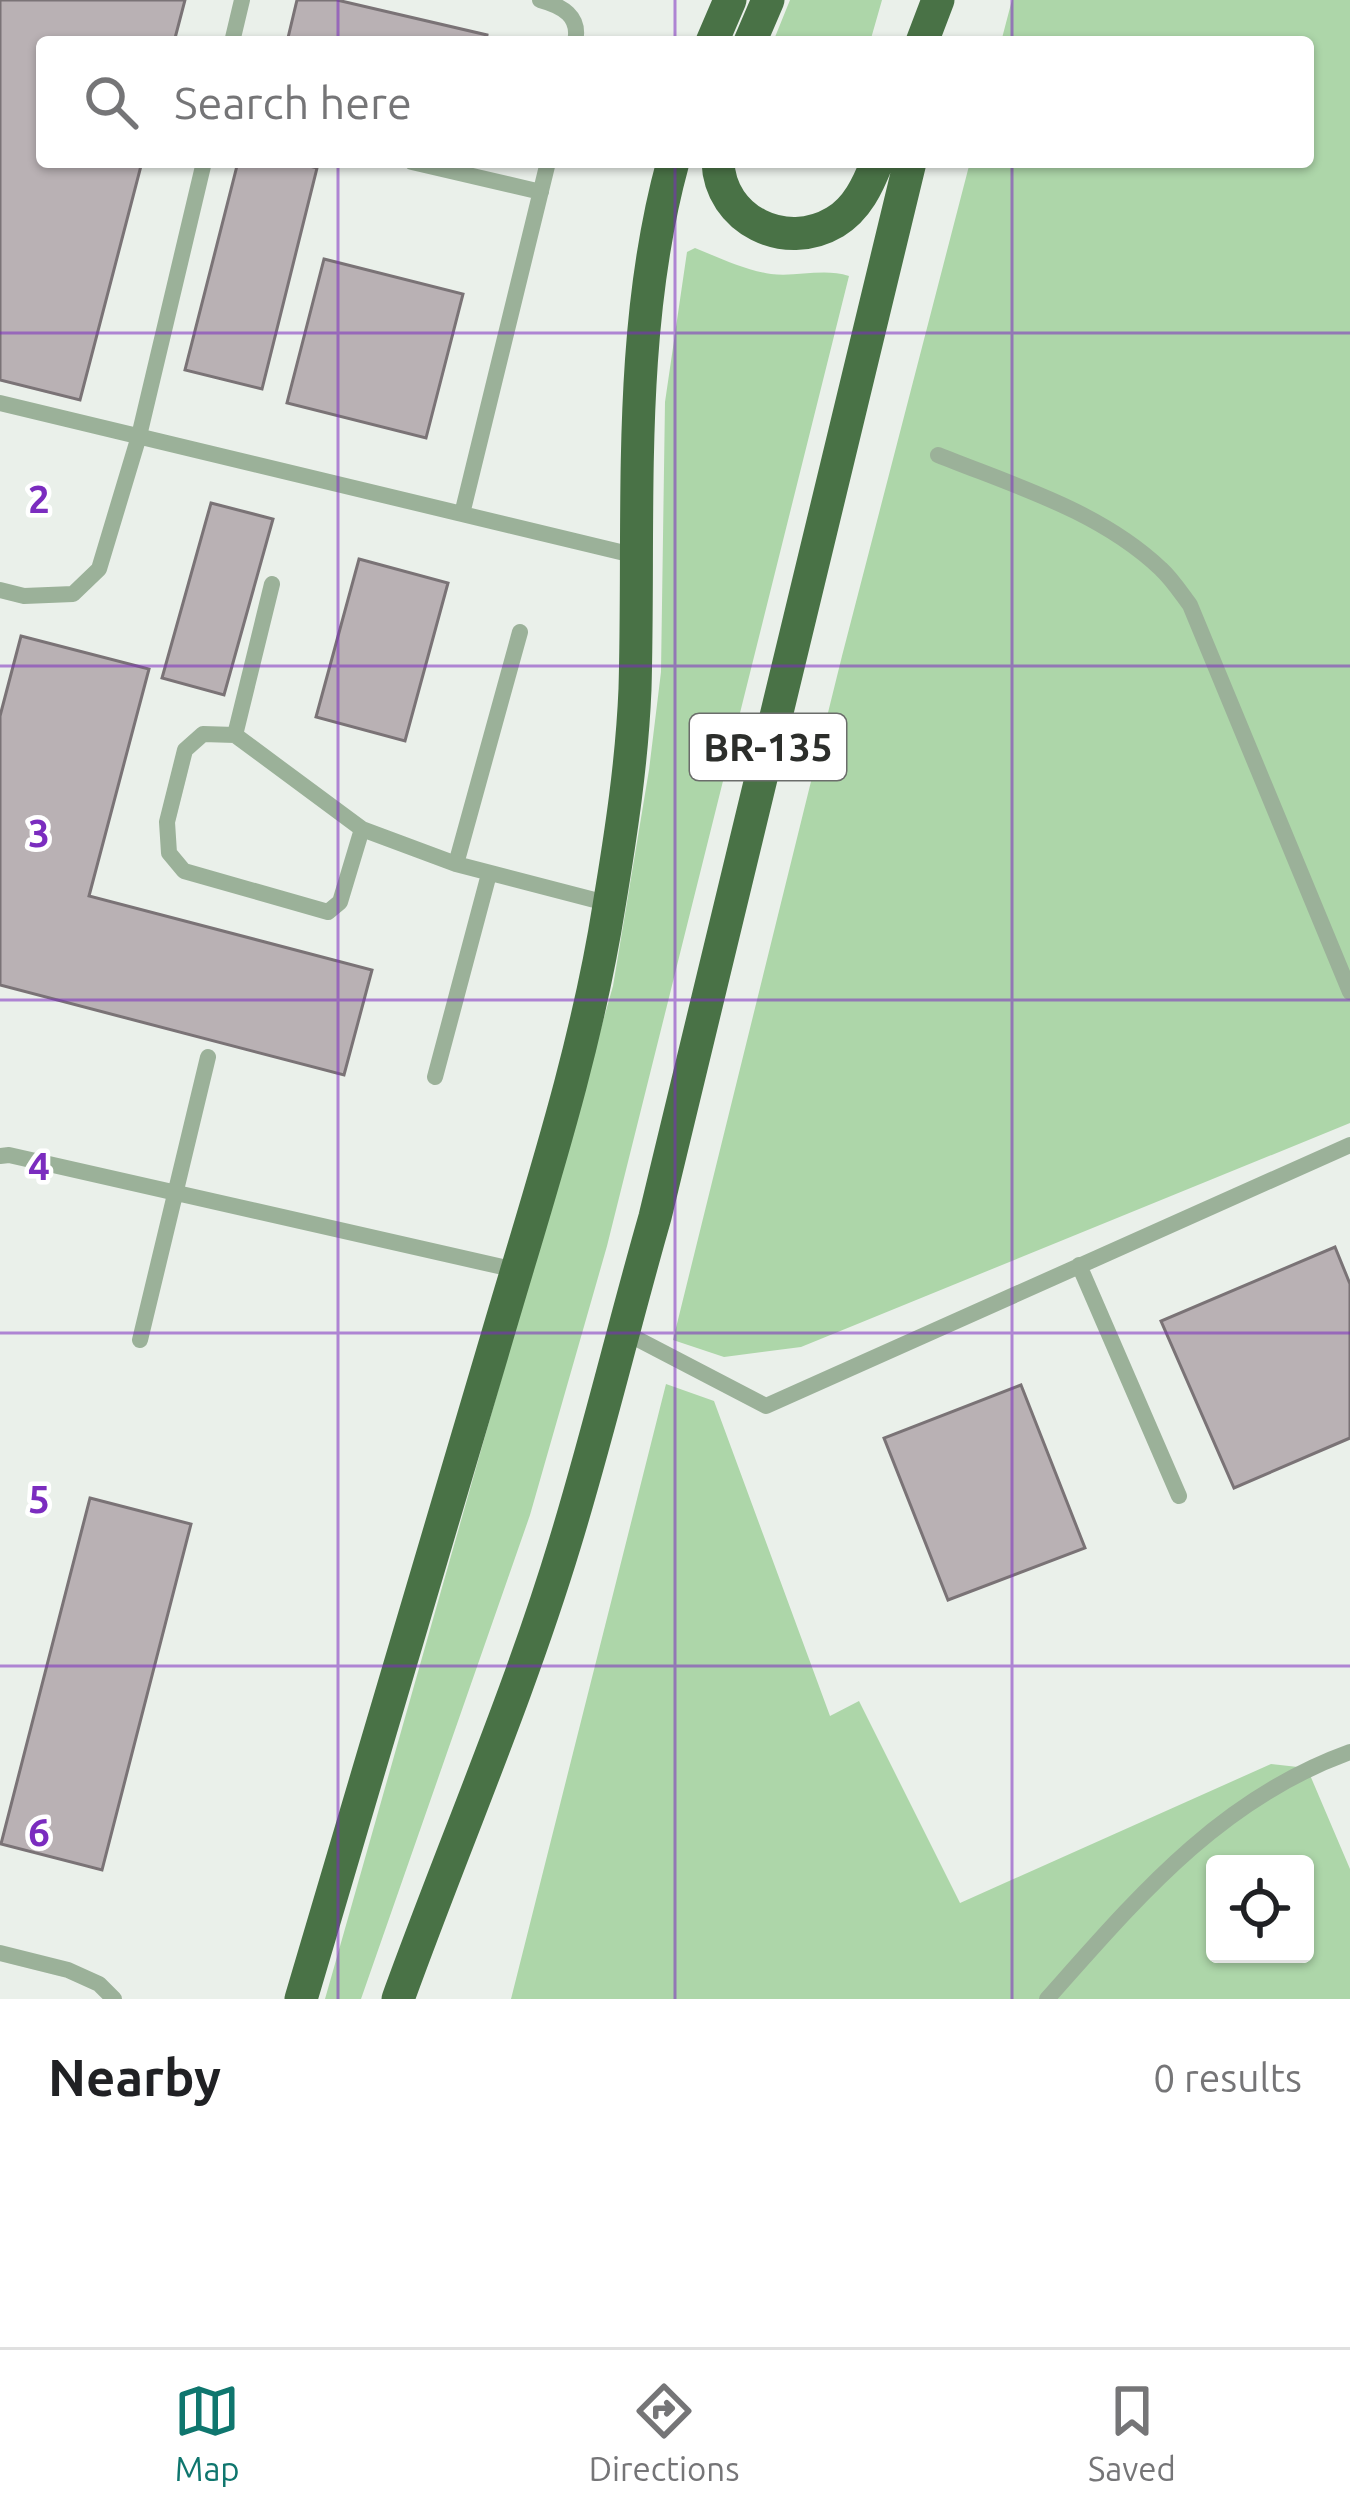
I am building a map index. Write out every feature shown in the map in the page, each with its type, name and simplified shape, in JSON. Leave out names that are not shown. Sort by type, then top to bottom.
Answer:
[{"type":"highway","points":[[715,36],[730,0]]},
{"type":"highway","points":[[753,36],[768,0]]},
{"type":"highway","points":[[924,36],[938,0]]},
{"type":"highway","points":[[942,36],[951,0]]},
{"type":"highway","name":"BR-135","points":[[301,1999],[586,1030],[625,798],[634,695],[642,349],[652,260],[672,168]]},
{"type":"highway","points":[[719,168],[723,188],[740,214],[767,230],[785,233],[818,230],[848,212],[874,168]]},
{"type":"highway","name":"BR-135","points":[[398,1999],[565,1544],[660,1194],[909,168]]},
{"type":"lane","points":[[233,36],[242,0]]},
{"type":"lane","points":[[540,0],[559,5],[574,19],[576,36]]},
{"type":"lane","points":[[0,590],[23,596],[74,594],[99,569],[139,436],[203,168]]},
{"type":"lane","points":[[438,168],[542,192]]},
{"type":"lane","points":[[462,514],[547,168]]},
{"type":"lane","points":[[0,403],[637,556]]},
{"type":"lane","points":[[938,455],[1066,506],[1125,539],[1163,571],[1190,605],[1350,992]]},
{"type":"lane","points":[[235,735],[272,584]]},
{"type":"lane","points":[[456,864],[520,632]]},
{"type":"lane","points":[[362,829],[340,902],[328,912],[184,871],[169,854],[167,822],[185,750],[203,734],[235,735],[362,829],[489,874],[610,904]]},
{"type":"lane","points":[[436,1077],[489,874]]},
{"type":"lane","points":[[140,1340],[208,1057]]},
{"type":"lane","points":[[624,1332],[766,1406],[1350,1145]]},
{"type":"lane","points":[[0,1156],[516,1270]]},
{"type":"lane","points":[[1079,1265],[1179,1496]]},
{"type":"lane","points":[[1047,1999],[1135,1900],[1208,1831],[1272,1788],[1350,1751]]},
{"type":"lane","points":[[0,1953],[68,1970],[99,1984],[114,1999]]},
{"type":"green space","points":[[790,0],[882,0],[872,36],[775,36]]},
{"type":"green space","points":[[1012,0],[1350,0],[1350,1123],[801,1347],[724,1357],[673,1340],[968,168],[1314,168],[1314,36],[1003,36]]},
{"type":"green space","points":[[695,248],[771,274],[849,276],[607,1246],[530,1515],[361,1999],[325,1999],[613,986],[661,672],[665,402],[687,252]]},
{"type":"green space","points":[[666,1384],[714,1401],[830,1716],[859,1701],[960,1903],[1271,1764],[1307,1768],[1350,1869],[1350,1999],[511,1999]]},
{"type":"building","points":[[0,0],[185,0],[176,36],[36,36],[36,168],[140,168],[80,400],[0,380]]},
{"type":"building","points":[[297,0],[337,0],[487,35],[487,36],[288,36]]},
{"type":"building","points":[[236,168],[317,168],[262,389],[185,370]]},
{"type":"building","points":[[324,259],[463,294],[426,438],[287,403]]},
{"type":"building","points":[[211,503],[273,519],[224,695],[162,678]]},
{"type":"building","points":[[359,559],[448,583],[405,741],[316,717]]},
{"type":"building","points":[[21,636],[149,669],[89,896],[372,970],[344,1075],[0,985],[0,716]]},
{"type":"building","points":[[1335,1247],[1350,1284],[1350,1438],[1234,1488],[1161,1321]]},
{"type":"building","points":[[1021,1385],[1085,1548],[948,1600],[884,1438]]},
{"type":"building","points":[[90,1498],[191,1524],[102,1870],[1,1844]]}]
